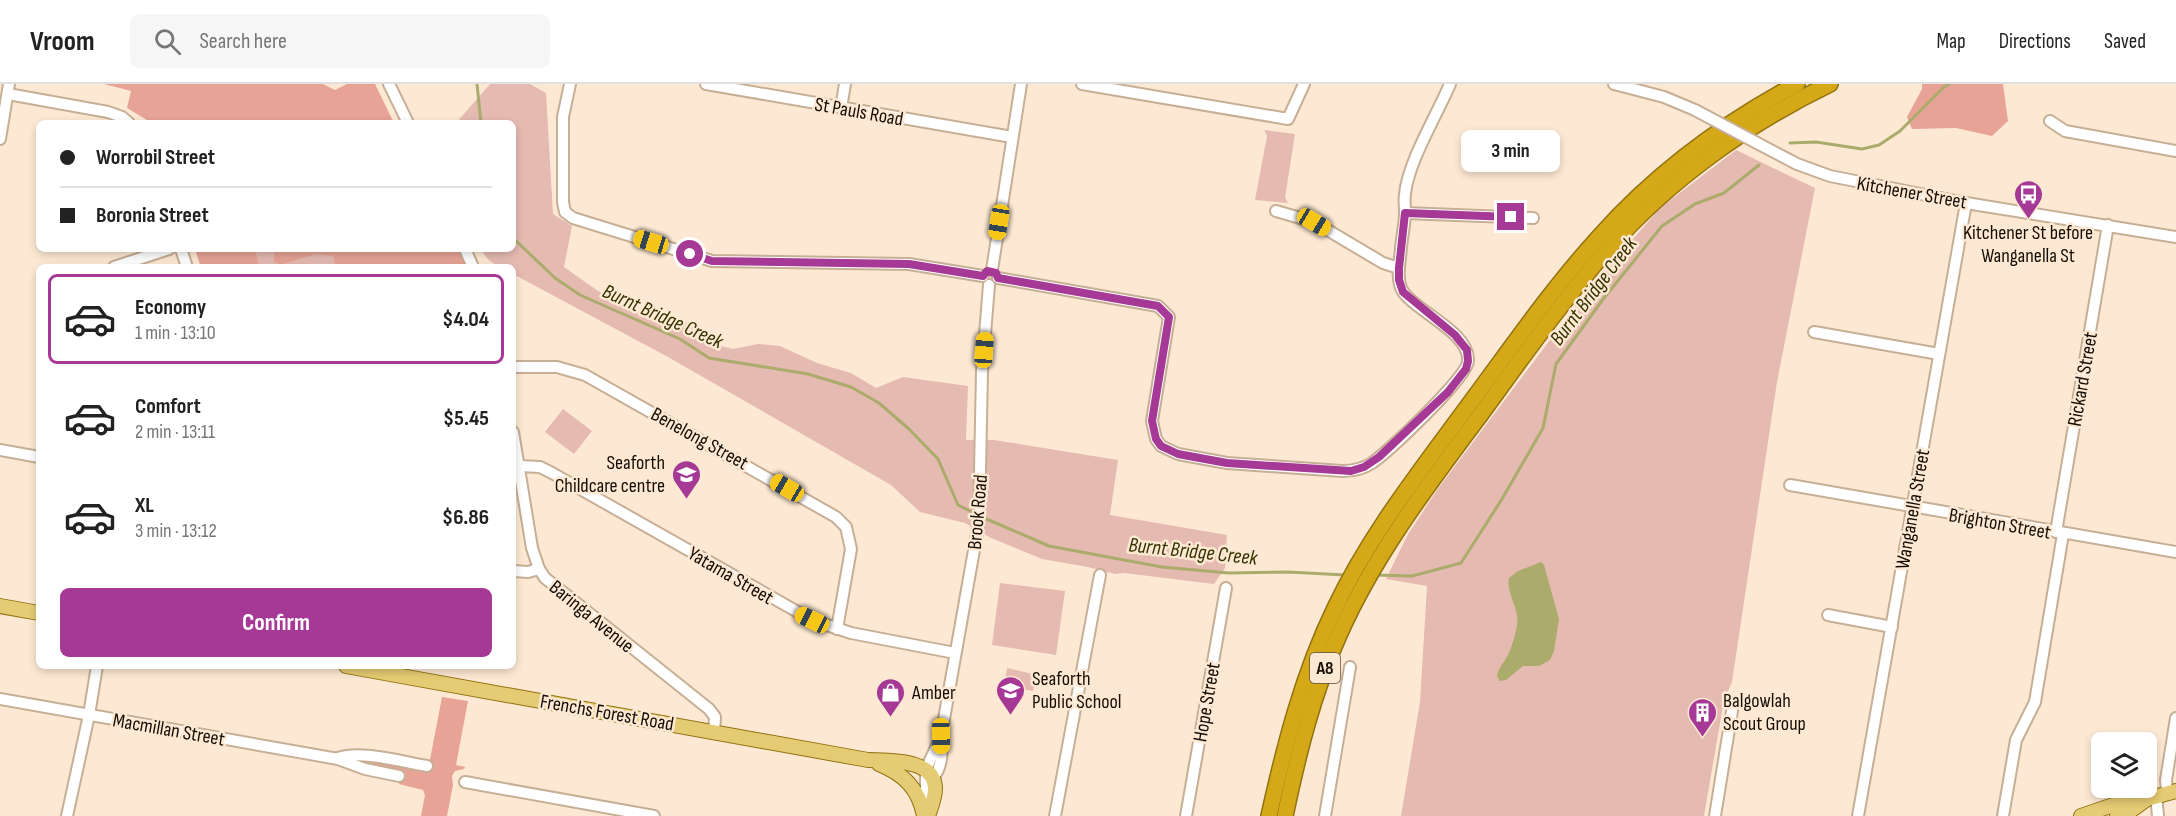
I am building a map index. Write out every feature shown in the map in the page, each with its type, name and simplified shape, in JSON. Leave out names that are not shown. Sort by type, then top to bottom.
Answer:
[{"type":"highway","name":"A8","points":[[1269,816],[1282,755],[1304,682],[1321,638],[1351,576],[1398,500],[1560,283],[1600,236],[1649,186],[1681,160],[1766,101],[1797,84]]},
{"type":"highway","name":"A8","points":[[1285,816],[1300,748],[1322,676],[1339,635],[1368,576],[1398,527],[1450,455],[1567,298],[1617,240],[1657,200],[1712,155],[1772,115],[1830,84]]},
{"type":"main road","points":[[0,606],[36,612]]},
{"type":"main road","name":"Frenchs Forest Road","points":[[363,669],[868,760],[903,762],[928,776]]},
{"type":"main road","name":"Frenchs Forest Road","points":[[868,760],[906,779]]},
{"type":"main road","points":[[928,776],[935,792],[925,813],[916,792],[906,779],[928,776]]},
{"type":"main road","points":[[2081,816],[2125,801],[2162,794]]},
{"type":"main road","points":[[2117,816],[2162,794]]},
{"type":"street","points":[[389,84],[407,120]]},
{"type":"street","points":[[570,84],[563,117],[563,202],[565,212],[573,218],[712,261],[909,264],[1158,306],[1169,317],[1152,421],[1156,439],[1166,450],[1227,463],[1351,471],[1364,467],[1379,457],[1448,392],[1466,369],[1467,350],[1455,335],[1403,292],[1399,280],[1405,193],[1416,158],[1450,84]]},
{"type":"street","name":"St Pauls Road","points":[[706,84],[1012,137]]},
{"type":"street","points":[[842,108],[845,84]]},
{"type":"street","name":"Brook Road","points":[[928,776],[941,736],[979,522],[982,371],[990,277],[1021,84]]},
{"type":"street","points":[[1082,84],[1288,119],[1304,84]]},
{"type":"street","name":"Kitchener Street","points":[[1614,84],[1664,97],[1695,110],[1797,164],[1830,176],[1966,203],[2176,237]]},
{"type":"street","points":[[0,139],[9,89],[108,112],[126,120]]},
{"type":"street","points":[[2050,122],[2065,131],[2176,151]]},
{"type":"street","name":"Wanganella Street","points":[[1858,816],[1966,203]]},
{"type":"street","points":[[1276,212],[1314,222],[1383,263],[1399,268]]},
{"type":"street","points":[[1405,213],[1533,218]]},
{"type":"street","name":"Rickard Street","points":[[2003,816],[2016,740],[2035,702],[2108,225]]},
{"type":"street","points":[[123,264],[160,252]]},
{"type":"street","points":[[1814,332],[1939,354]]},
{"type":"street","name":"Benelong Street","points":[[516,367],[557,367],[585,375],[836,516],[846,527],[850,549],[837,630]]},
{"type":"street","name":"Baringa Avenue","points":[[516,449],[532,548],[539,569],[552,586],[709,709],[715,717],[714,732]]},
{"type":"street","points":[[0,450],[36,456]]},
{"type":"street","name":"Yatama Street","points":[[519,466],[540,467],[552,473],[801,615],[837,630],[955,653]]},
{"type":"street","name":"Brighton Street","points":[[1790,485],[2176,552]]},
{"type":"street","points":[[516,571],[528,572],[539,569]]},
{"type":"street","points":[[1055,816],[1100,575]]},
{"type":"street","name":"Hope Street","points":[[1186,816],[1226,588]]},
{"type":"street","points":[[1828,615],[1892,627]]},
{"type":"street","points":[[1325,816],[1350,667]]},
{"type":"street","points":[[67,816],[97,669]]},
{"type":"street","name":"Macmillan Street","points":[[0,699],[338,759],[365,769],[399,776]]},
{"type":"street","points":[[1715,816],[1732,711]]},
{"type":"street","points":[[2158,816],[2176,718]]},
{"type":"street","name":"Macmillan Street","points":[[338,759],[363,756],[427,766]]},
{"type":"street","points":[[465,782],[654,816]]},
{"type":"shaded area","points":[[104,84],[323,84],[335,90],[347,84],[375,84],[393,120],[147,120],[127,108],[131,91]]},
{"type":"shaded area","points":[[490,84],[530,84],[546,93],[553,214],[572,226],[564,267],[598,291],[638,312],[689,323],[701,341],[733,349],[758,344],[780,346],[817,363],[851,373],[876,388],[903,377],[968,386],[966,440],[994,440],[1118,460],[1110,515],[1227,535],[1225,568],[1214,584],[1124,573],[1115,574],[1042,559],[991,538],[965,523],[920,512],[891,485],[668,357],[516,276],[516,264],[496,264],[490,261],[483,252],[516,252],[516,120],[459,120]]},
{"type":"shaded area","points":[[1922,84],[2003,84],[2008,121],[1992,136],[1956,128],[1912,129],[1907,117],[1922,89]]},
{"type":"shaded area","points":[[1264,130],[1295,134],[1285,198],[1288,203],[1255,200],[1267,136]]},
{"type":"shaded area","points":[[1736,150],[1815,188],[1777,382],[1732,682],[1724,700],[1704,816],[1401,816],[1420,702],[1427,586],[1386,579],[1407,536],[1437,490],[1583,296],[1660,208]]},
{"type":"shaded area","points":[[196,252],[460,252],[466,264],[200,264]]},
{"type":"shaded area","points":[[196,252],[256,252],[258,264],[200,264]]},
{"type":"shaded area","points":[[274,252],[460,252],[466,264],[335,264],[333,256],[316,254],[283,264],[274,261]]},
{"type":"shaded area","points":[[563,409],[592,431],[574,454],[545,432]]},
{"type":"shaded area","points":[[1541,562],[1544,565],[1559,619],[1554,651],[1550,660],[1539,666],[1523,666],[1506,680],[1500,681],[1497,676],[1515,636],[1517,624],[1517,612],[1509,590],[1509,578],[1518,571]]},
{"type":"shaded area","points":[[1000,583],[1065,591],[1056,655],[992,645]]},
{"type":"shaded area","points":[[1007,668],[1037,675],[1033,691],[1004,686]]},
{"type":"shaded area","points":[[442,697],[468,701],[456,765],[465,767],[455,771],[452,776],[453,785],[447,816],[421,816],[425,795],[423,790],[399,784],[401,772],[366,767],[349,757],[428,770]]},
{"type":"waterway","name":"Burnt Bridge Creek","points":[[477,84],[481,120]]},
{"type":"waterway","name":"Burnt Bridge Creek","points":[[1790,143],[1816,142],[1862,149],[1879,145],[1900,131],[1949,84]]},
{"type":"waterway","name":"Burnt Bridge Creek","points":[[1376,575],[1412,576],[1461,563],[1502,499],[1543,428],[1556,364],[1604,298],[1662,226],[1695,204],[1724,193],[1759,165]]},
{"type":"waterway","name":"Burnt Bridge Creek","points":[[516,241],[555,278],[580,295],[680,339],[709,358],[808,374],[851,387],[879,403],[938,459],[958,505],[976,514]]},
{"type":"waterway","name":"Burnt Bridge Creek","points":[[982,517],[1049,546],[1162,567],[1229,573],[1288,572],[1345,575]]},
{"type":"place","name":"Kitchener St before Wanganella St","points":[[2028,220]]},
{"type":"place","name":"Seaforth Childcare centre","points":[[686,500]]},
{"type":"place","name":"Seaforth Public School","points":[[1011,716]]},
{"type":"place","name":"Amber","points":[[891,718]]},
{"type":"place","name":"Balgowlah Scout Group","points":[[1702,738]]},
{"type":"route","points":[[690,254],[712,261],[909,264],[983,276],[985,272],[992,270],[998,278],[1158,306],[1169,317],[1152,421],[1156,439],[1161,446],[1172,453],[1227,463],[1351,471],[1358,470],[1379,457],[1448,392],[1466,369],[1468,361],[1467,350],[1455,335],[1403,292],[1399,280],[1399,268],[1405,213],[1511,217]]}]
